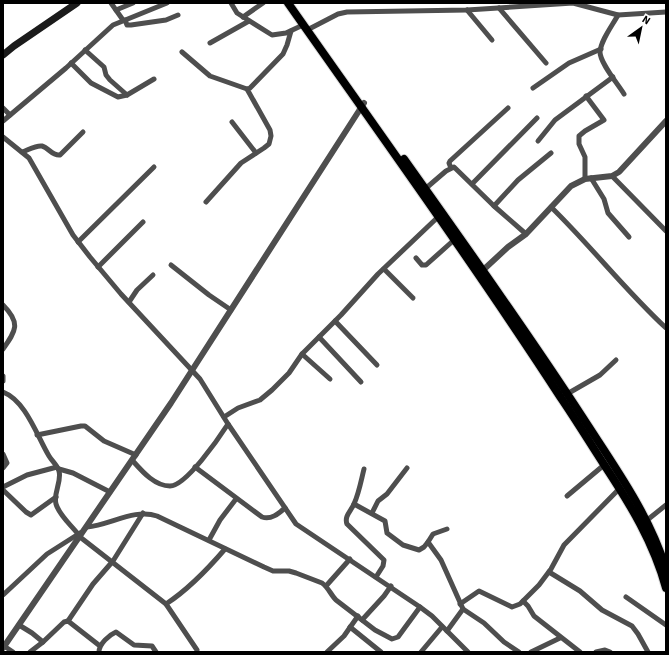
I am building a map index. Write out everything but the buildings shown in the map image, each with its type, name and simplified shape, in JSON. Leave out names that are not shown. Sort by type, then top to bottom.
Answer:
[{"type":"main road","points":[[3,55],[78,3]]},
{"type":"main road","points":[[288,3],[425,189],[481,272],[567,394],[626,486],[646,521],[660,549],[666,569]]},
{"type":"main road","points":[[294,3],[438,217],[454,240],[481,272],[620,488],[649,540],[666,588]]},
{"type":"street","points":[[111,3],[127,25],[166,20],[178,16]]},
{"type":"street","points":[[116,10],[133,3]]},
{"type":"street","points":[[3,121],[113,25],[167,3]]},
{"type":"street","points":[[231,3],[237,13],[272,36],[277,36],[290,31],[303,24]]},
{"type":"street","points":[[243,17],[263,3]]},
{"type":"street","points":[[312,28],[338,14],[347,12],[467,10],[573,3],[618,15],[666,12]]},
{"type":"street","points":[[499,8],[546,63]]},
{"type":"street","points":[[467,10],[492,40]]},
{"type":"street","points":[[618,15],[604,40],[601,49],[602,60],[624,94]]},
{"type":"street","points":[[210,43],[249,21]]},
{"type":"street","points":[[247,89],[251,87],[282,54],[287,45],[290,31]]},
{"type":"street","points":[[533,88],[569,63],[601,49]]},
{"type":"street","points":[[86,50],[104,67],[106,75],[110,80],[127,95]]},
{"type":"street","points":[[182,52],[210,76],[247,89],[271,133],[270,142],[264,148],[241,163],[206,202]]},
{"type":"street","points":[[71,63],[96,86],[118,97],[127,95],[154,79]]},
{"type":"street","points":[[538,141],[555,120],[613,77]]},
{"type":"street","points":[[586,96],[604,120],[584,131],[579,136],[579,144],[585,157],[588,178],[604,199],[608,213],[629,237]]},
{"type":"street","points":[[3,595],[47,554],[79,535],[86,529],[192,370],[362,105]]},
{"type":"street","points":[[3,108],[10,115]]},
{"type":"street","points":[[451,168],[449,163],[450,160],[508,108]]},
{"type":"street","points":[[472,184],[537,118]]},
{"type":"street","points":[[481,272],[508,247],[526,234],[571,186],[588,178],[612,176],[619,172],[666,121]]},
{"type":"street","points":[[232,122],[256,153]]},
{"type":"street","points":[[22,152],[40,146],[54,154],[60,155],[83,132]]},
{"type":"street","points":[[3,136],[22,152],[33,164],[78,242],[98,267],[192,370],[208,391],[228,424],[285,508],[300,527],[391,586],[420,607],[468,652]]},
{"type":"street","points":[[494,206],[518,180],[551,153]]},
{"type":"street","points":[[78,242],[154,166]]},
{"type":"street","points":[[425,189],[451,168]]},
{"type":"street","points":[[451,168],[456,169],[494,206],[526,234]]},
{"type":"street","points":[[612,176],[666,231]]},
{"type":"street","points":[[551,207],[581,236],[635,298],[666,328]]},
{"type":"street","points":[[224,417],[238,408],[255,402],[266,395],[285,378],[302,354],[384,268],[438,217]]},
{"type":"street","points":[[98,267],[143,222]]},
{"type":"street","points":[[416,258],[422,265],[426,265],[454,240]]},
{"type":"street","points":[[171,264],[209,295],[231,310]]},
{"type":"street","points":[[384,268],[413,298]]},
{"type":"street","points":[[129,302],[137,290],[153,276]]},
{"type":"street","points":[[3,305],[11,314],[15,327],[13,334],[3,349]]},
{"type":"street","points":[[335,321],[377,364]]},
{"type":"street","points":[[319,337],[361,382]]},
{"type":"street","points":[[302,354],[330,379]]},
{"type":"street","points":[[567,394],[600,375],[616,360]]},
{"type":"street","points":[[3,376],[3,381]]},
{"type":"street","points":[[3,392],[11,397],[28,415],[37,434],[58,468],[59,478],[56,497],[58,508],[79,535],[166,604],[197,650]]},
{"type":"street","points":[[37,434],[85,426],[104,441],[134,458],[146,475],[158,483],[169,486],[176,485],[195,467],[215,444],[228,424]]},
{"type":"street","points":[[3,454],[7,463],[3,468]]},
{"type":"street","points":[[568,496],[604,464]]},
{"type":"street","points":[[195,467],[236,499],[264,518],[275,516],[285,508]]},
{"type":"street","points":[[56,497],[31,514],[26,512],[3,489],[27,476],[58,468],[110,492]]},
{"type":"street","points":[[372,513],[378,501],[387,494],[407,468]]},
{"type":"street","points":[[364,470],[354,504],[348,514],[346,522],[384,560],[383,566],[376,577]]},
{"type":"street","points":[[421,652],[444,629],[462,606],[479,591],[512,607],[517,606],[549,572],[564,545],[620,488]]},
{"type":"street","points":[[209,540],[226,511],[236,499]]},
{"type":"street","points":[[354,504],[384,521],[387,533],[403,545],[419,550],[424,547],[433,534],[447,529]]},
{"type":"street","points":[[646,521],[666,505]]},
{"type":"street","points":[[86,529],[132,514],[143,513],[157,516],[273,571],[289,571],[326,586],[336,600],[392,640],[402,632],[420,607]]},
{"type":"street","points":[[30,652],[64,622],[68,621],[93,584],[113,561],[143,513]]},
{"type":"street","points":[[13,652],[4,647],[79,535]]},
{"type":"street","points":[[428,542],[441,560],[462,606],[484,623],[504,642],[519,652]]},
{"type":"street","points":[[166,604],[189,587],[225,549]]},
{"type":"street","points":[[326,586],[350,560]]},
{"type":"street","points":[[549,572],[580,591],[602,610],[632,626],[648,652]]},
{"type":"street","points":[[327,652],[344,636],[350,627],[384,596],[391,586]]},
{"type":"street","points":[[626,597],[666,625]]},
{"type":"street","points":[[523,601],[534,616],[560,638],[564,639],[580,652]]},
{"type":"street","points":[[68,621],[100,646]]},
{"type":"street","points":[[19,625],[43,642]]},
{"type":"street","points":[[350,627],[381,652]]},
{"type":"street","points":[[98,652],[100,646],[110,635],[116,632],[131,644],[139,646],[152,646],[156,652]]},
{"type":"street","points":[[531,652],[560,638]]},
{"type":"street","points":[[596,652],[605,650],[610,652]]}]
